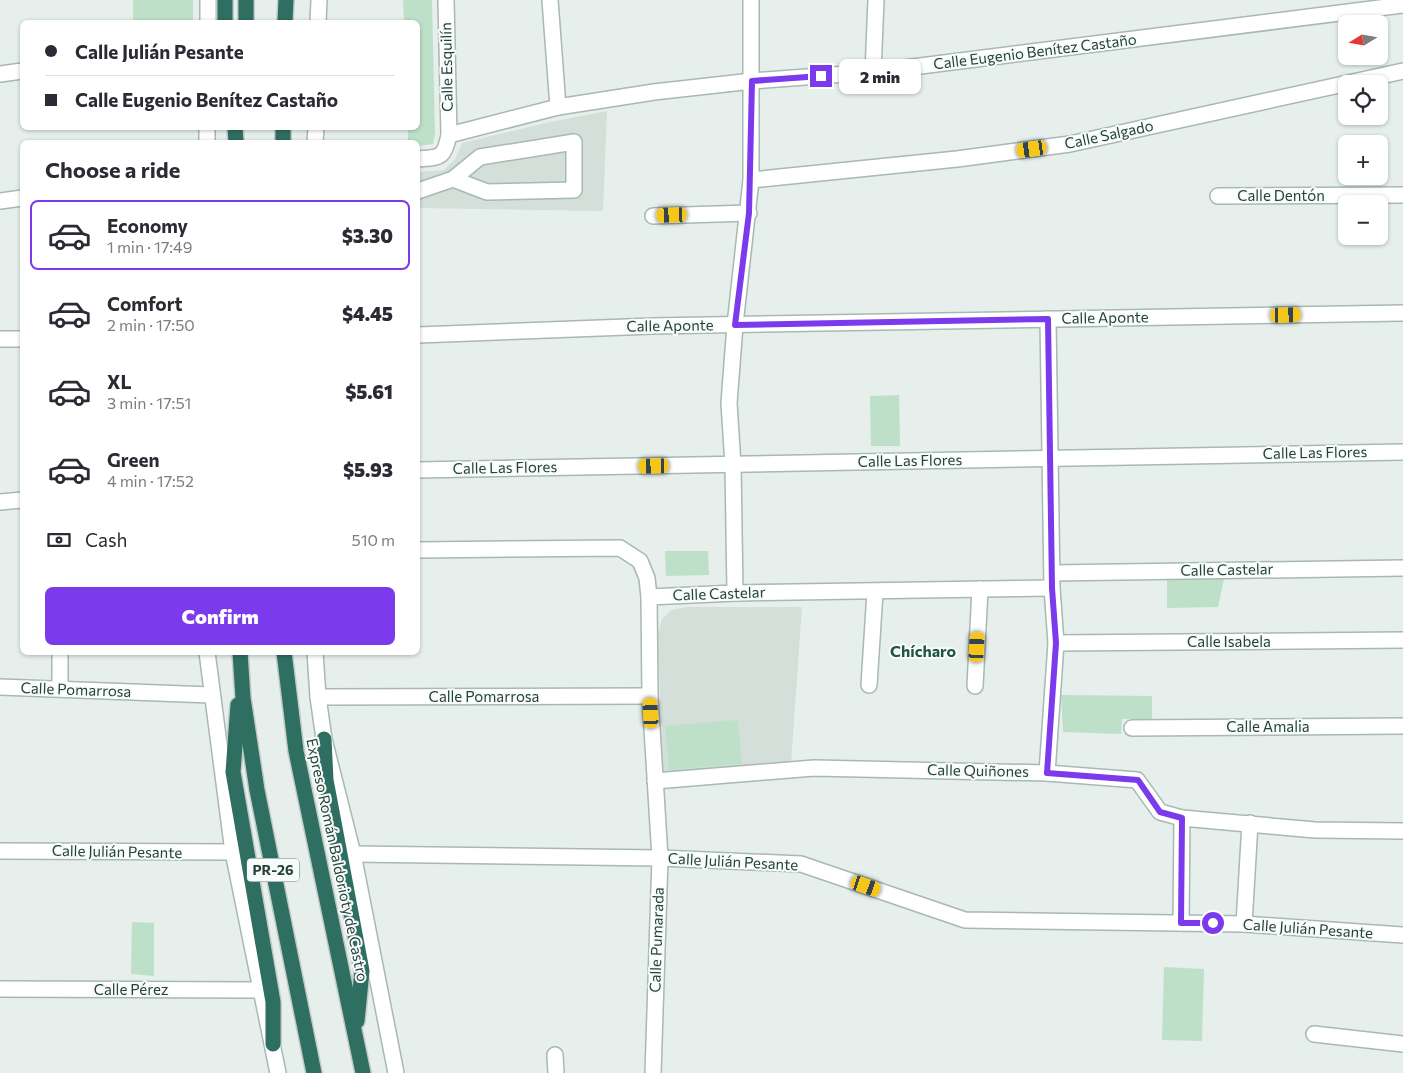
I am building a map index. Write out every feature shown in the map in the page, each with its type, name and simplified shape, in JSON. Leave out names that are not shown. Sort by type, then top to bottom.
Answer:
[{"type":"highway","points":[[225,0],[226,20]]},
{"type":"highway","points":[[246,0],[246,20]]},
{"type":"highway","points":[[285,20],[286,0]]},
{"type":"highway","name":"Expreso Román Baldorioty de Castro","points":[[284,655],[296,751],[363,1073]]},
{"type":"highway","points":[[241,660],[233,772],[273,1002],[273,1044]]},
{"type":"highway","name":"PR-26","points":[[241,660],[256,790],[314,1073]]},
{"type":"highway","points":[[324,739],[326,780],[362,971],[356,1037]]},
{"type":"street","points":[[208,0],[208,20]]},
{"type":"street","points":[[318,20],[319,0]]},
{"type":"street","name":"Calle Esquilín","points":[[446,0],[449,134]]},
{"type":"street","points":[[550,0],[558,106]]},
{"type":"street","points":[[735,593],[733,465],[729,403],[735,325],[749,213],[751,180],[751,0]]},
{"type":"street","points":[[873,72],[876,0]]},
{"type":"street","name":"Calle Eugenio Benítez Castaño","points":[[449,134],[558,106],[654,92],[752,81],[873,72],[1403,5]]},
{"type":"street","points":[[0,74],[20,71]]},
{"type":"street","name":"Calle Salgado","points":[[751,180],[957,159],[1070,144],[1403,71]]},
{"type":"street","points":[[420,159],[439,157],[446,151],[449,134]]},
{"type":"street","points":[[420,190],[453,179],[480,157],[574,142],[574,190],[487,192],[453,179]]},
{"type":"street","name":"Calle Dentón","points":[[1218,196],[1403,195]]},
{"type":"street","points":[[0,201],[20,198]]},
{"type":"street","points":[[653,216],[749,213]]},
{"type":"street","name":"Calle Aponte","points":[[420,335],[735,325],[1403,312]]},
{"type":"street","points":[[1047,773],[1056,643],[1052,588],[1052,458],[1048,319]]},
{"type":"street","points":[[0,340],[20,339]]},
{"type":"street","name":"Calle Las Flores","points":[[420,470],[1403,452]]},
{"type":"street","points":[[0,502],[20,500]]},
{"type":"street","points":[[420,550],[620,548],[640,561],[647,578],[649,597]]},
{"type":"street","name":"Calle Castelar","points":[[1052,572],[1403,568]]},
{"type":"street","name":"Calle Castelar","points":[[649,597],[735,593],[1052,588]]},
{"type":"street","points":[[975,686],[980,589]]},
{"type":"street","points":[[869,685],[875,592]]},
{"type":"street","name":"Calle Pumarada","points":[[649,597],[650,696],[660,858],[653,1073]]},
{"type":"street","name":"Calle Isabela","points":[[1056,643],[1403,640]]},
{"type":"street","points":[[60,655],[60,688]]},
{"type":"street","points":[[207,655],[233,852],[263,990],[278,1073]]},
{"type":"street","points":[[315,655],[318,697],[324,739],[353,854],[396,1073]]},
{"type":"street","name":"Calle Pomarrosa","points":[[0,687],[211,695]]},
{"type":"street","name":"Calle Pomarrosa","points":[[318,697],[650,696]]},
{"type":"street","name":"Calle Amalia","points":[[1132,728],[1403,726]]},
{"type":"street","name":"Calle Quiñones","points":[[655,782],[814,768],[1047,773],[1138,780],[1160,812],[1182,818],[1315,830],[1403,831]]},
{"type":"street","points":[[1181,923],[1182,818]]},
{"type":"street","points":[[1244,924],[1250,823]]},
{"type":"street","name":"Calle Julián Pesante","points":[[0,851],[233,852]]},
{"type":"street","name":"Calle Julián Pesante","points":[[353,854],[660,858],[801,864],[965,920],[1244,924],[1403,935]]},
{"type":"street","name":"Calle Pérez","points":[[0,989],[263,990]]},
{"type":"street","points":[[1314,1034],[1403,1044]]},
{"type":"street","points":[[555,1055],[556,1073]]},
{"type":"shaded area","points":[[607,111],[603,211],[420,208],[420,172],[444,170],[455,159],[462,143],[550,122]]},
{"type":"shaded area","points":[[687,607],[802,607],[791,763],[662,772],[658,633],[662,619],[672,610]]},
{"type":"green space","points":[[133,0],[193,0],[193,20],[133,20]]},
{"type":"green space","points":[[403,0],[432,0],[435,134],[433,144],[420,146],[420,140],[408,140],[408,130],[420,130],[420,20],[404,20]]},
{"type":"green space","points":[[899,395],[900,446],[871,446],[870,396]]},
{"type":"green space","points":[[665,551],[708,551],[709,575],[666,576]]},
{"type":"green space","points":[[1167,577],[1224,579],[1218,607],[1167,608]]},
{"type":"green space","points":[[1061,695],[1152,696],[1152,719],[1122,719],[1121,734],[1063,732]]},
{"type":"green space","points":[[738,720],[742,764],[669,770],[665,726]]},
{"type":"green space","points":[[132,922],[154,923],[154,976],[131,974]]},
{"type":"green space","points":[[1164,967],[1204,969],[1202,1041],[1162,1040]]},
{"type":"district","name":"Chícharo","points":[[923,651]]},
{"type":"route","points":[[821,76],[752,81],[749,213],[735,325],[1048,319],[1052,458],[1052,588],[1056,643],[1047,773],[1138,780],[1160,812],[1182,818],[1181,923],[1213,923]]}]
